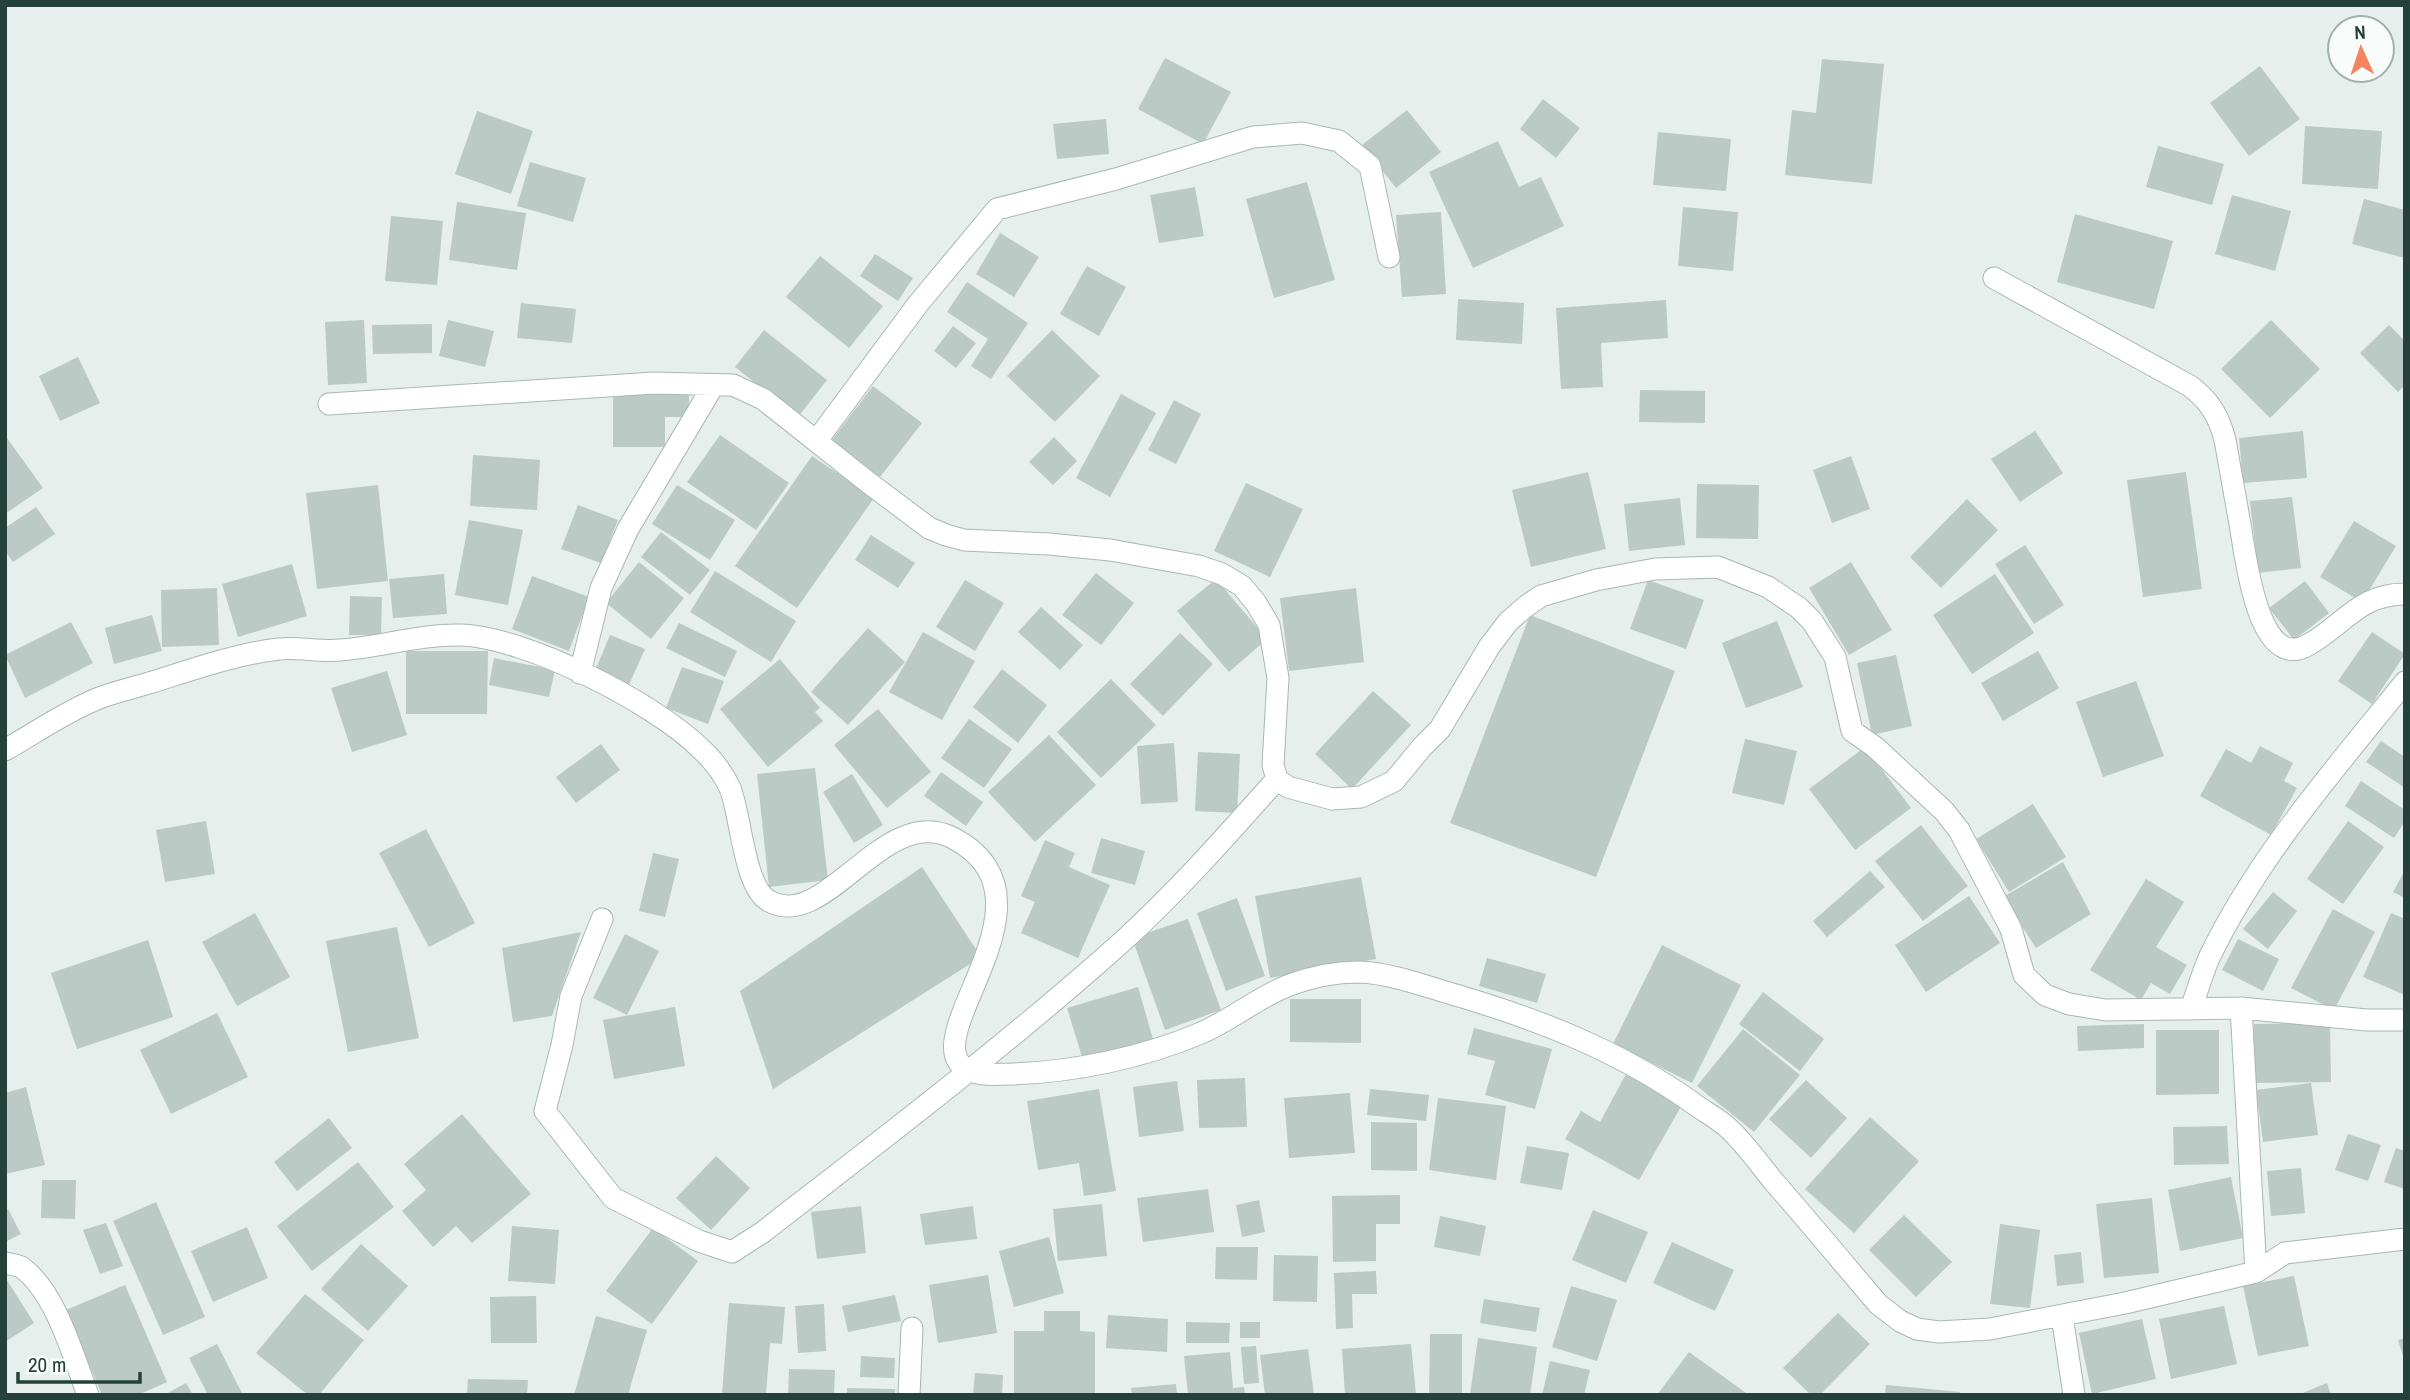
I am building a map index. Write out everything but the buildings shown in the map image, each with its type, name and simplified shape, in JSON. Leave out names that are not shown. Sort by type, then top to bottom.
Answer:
[{"type":"street","points":[[817,440],[918,304],[997,209],[1116,179],[1253,137],[1302,133],[1339,141],[1370,166],[1389,257]]},
{"type":"street","points":[[1994,278],[2190,386],[2203,396],[2220,423],[2225,440],[2253,598],[2270,634],[2279,643],[2289,649],[2301,649],[2370,600],[2388,594],[2405,594]]},
{"type":"street","points":[[329,404],[654,383],[733,385],[763,399],[869,484],[929,528],[946,535],[964,540],[1110,550],[1199,566],[1222,574],[1242,586],[1269,625],[1278,678],[1273,765],[1277,779],[1288,787],[1332,799],[1361,797],[1394,781],[1440,729],[1495,638],[1508,622],[1541,596],[1596,580],[1643,571],[1718,567],[1768,587],[1799,608],[1812,621],[1835,657],[1852,731],[1875,747],[1944,811],[1959,830],[2011,929],[2024,975],[2045,995],[2069,1004],[2106,1010],[2241,1008],[2368,1020],[2405,1020]]},
{"type":"street","points":[[580,673],[601,588],[628,529],[713,386]]},
{"type":"street","points":[[5,750],[93,700],[250,654],[279,649],[339,650],[431,635],[488,637],[517,646],[580,673],[666,720],[709,755],[732,793],[753,878],[761,897],[776,905],[810,903],[883,848],[906,835],[934,831],[953,838],[987,867],[997,893],[996,920],[984,962],[969,995],[956,1037],[957,1057],[961,1066],[983,1075],[1044,1073],[1152,1051],[1207,1030],[1283,988],[1310,978],[1357,972],[1378,974],[1490,1004],[1540,1022],[1586,1040],[1634,1064],[1671,1087],[1729,1129],[1878,1304],[1917,1329],[1990,1329],[2062,1316],[2256,1272],[2285,1253],[2405,1239]]},
{"type":"street","points":[[2190,1009],[2208,960],[2240,901],[2291,823],[2405,682]]},
{"type":"street","points":[[602,919],[571,996],[545,1111],[613,1198],[699,1241],[732,1252],[763,1232],[971,1071],[1124,940],[1213,850],[1277,779]]},
{"type":"street","points":[[2241,1008],[2256,1272]]},
{"type":"street","points":[[5,1263],[20,1266],[38,1284],[58,1315],[88,1395]]},
{"type":"street","points":[[2062,1316],[2074,1395]]},
{"type":"street","points":[[908,1395],[912,1328]]}]
